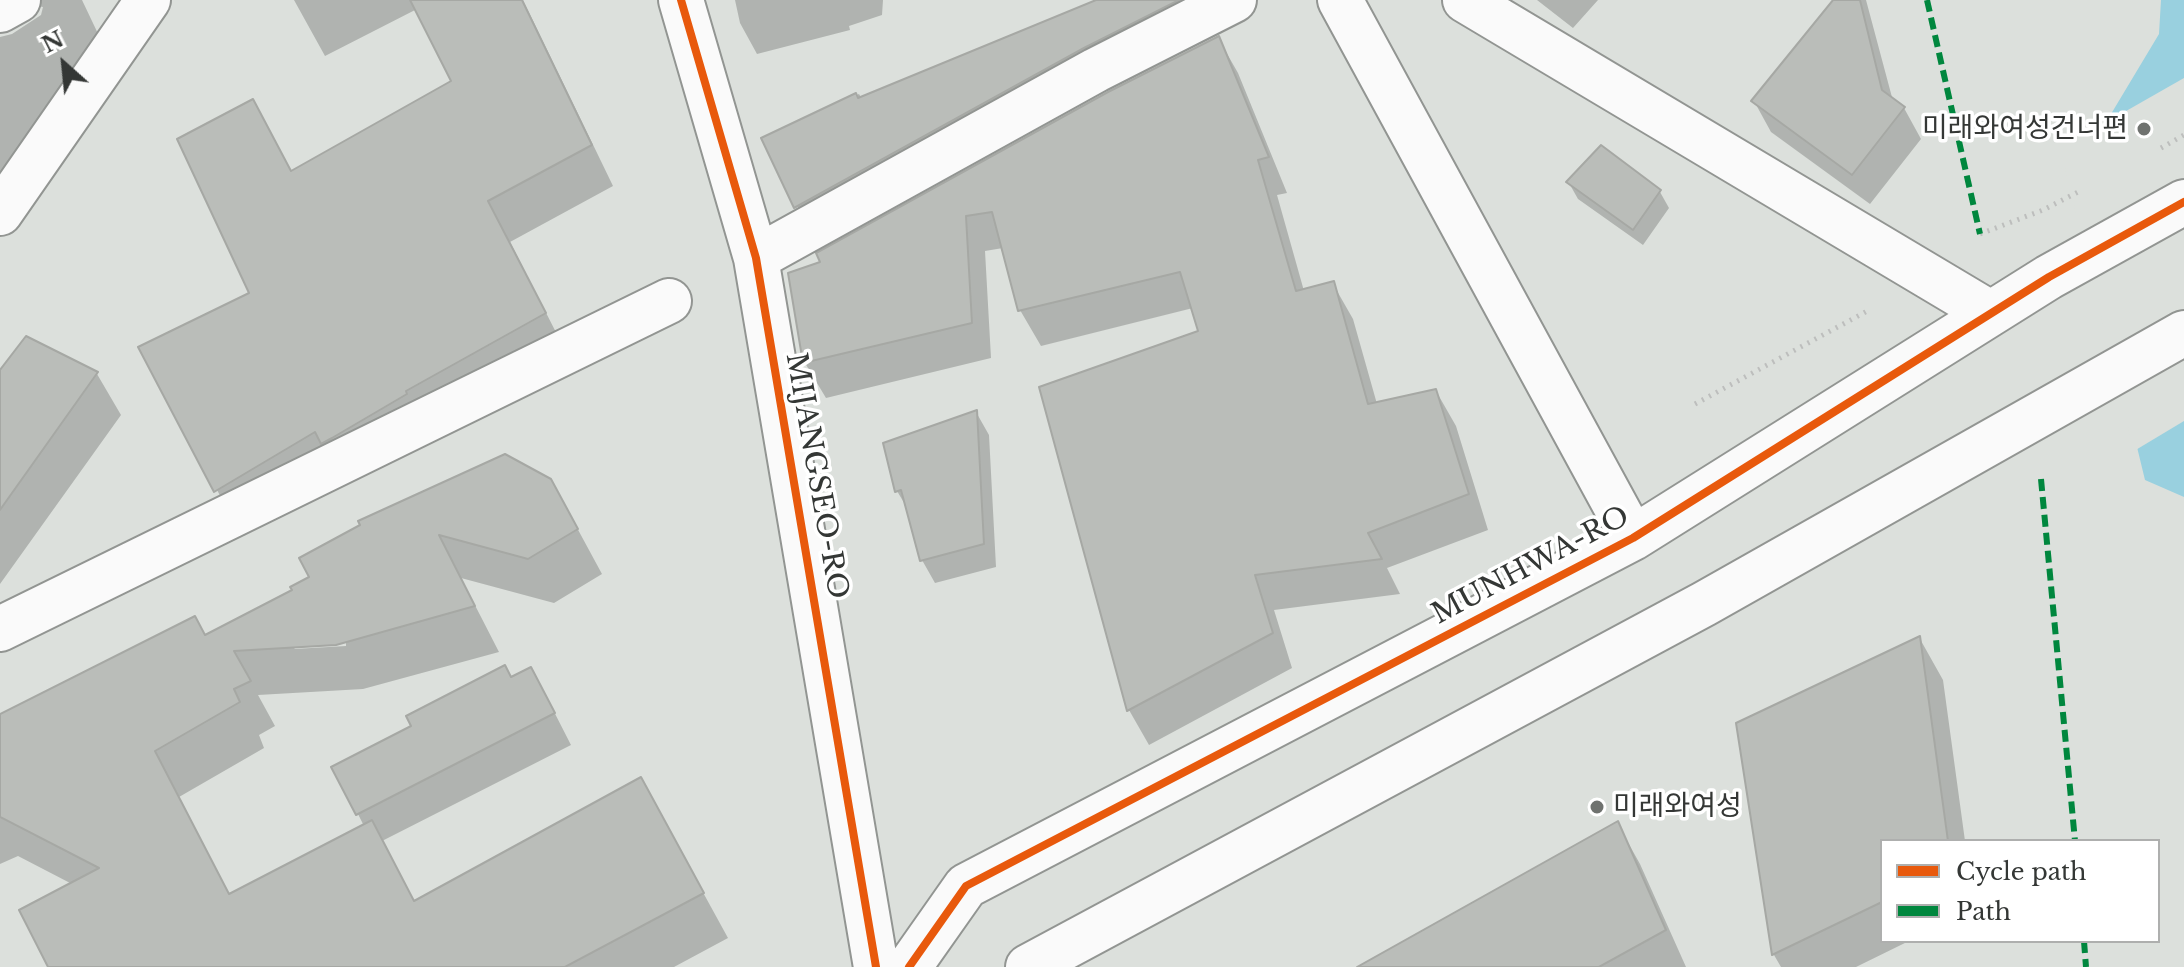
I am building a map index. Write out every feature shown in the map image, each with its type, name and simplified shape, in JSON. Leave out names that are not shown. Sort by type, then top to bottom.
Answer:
[{"type":"street","points":[[0,10],[18,0]]},
{"type":"street","points":[[0,213],[148,0]]},
{"type":"street","name":"MIJANGSEO-RO","points":[[681,0],[756,258],[876,967]]},
{"type":"street","points":[[756,258],[1096,70],[1234,0]]},
{"type":"street","name":"MUNHWA-RO","points":[[1340,0],[1633,538]]},
{"type":"street","points":[[1465,0],[1990,313]]},
{"type":"street","name":"MUNHWA-RO","points":[[909,967],[966,886],[1633,538],[2049,277],[2184,202]]},
{"type":"street","points":[[0,629],[669,301]]},
{"type":"street","points":[[1028,967],[1704,604],[2184,333]]},
{"type":"path","points":[[1980,234],[2043,210]]},
{"type":"path","points":[[1695,404],[1871,309]]},
{"type":"water","points":[[2161,0],[2184,0],[2184,497],[2145,480],[2066,154],[2099,134],[2159,34]]},
{"type":"pier","points":[[2184,78],[2184,421],[2134,451],[2062,155],[2098,127]]},
{"type":"building","points":[[410,0],[522,0],[592,145],[488,201],[546,313],[406,391],[407,394],[321,444],[315,432],[214,492],[138,347],[249,293],[177,139],[253,99],[291,171],[451,81]]},
{"type":"building","points":[[1096,0],[1179,0],[1084,48],[794,208],[761,138],[856,93],[858,98]]},
{"type":"building","points":[[1833,0],[1860,0],[1882,90],[1905,107],[1852,175],[1751,101]]},
{"type":"building","points":[[1219,36],[1269,157],[1258,160],[1296,291],[1334,281],[1368,404],[1436,389],[1469,494],[1368,533],[1382,559],[1255,575],[1273,633],[1127,711],[1039,387],[1198,331],[1180,272],[1018,311],[992,212],[966,216],[972,323],[803,363],[788,273],[820,262],[816,253],[1108,92]]},
{"type":"building","points":[[1601,145],[1661,190],[1633,230],[1566,182]]},
{"type":"building","points":[[26,336],[98,372],[0,510],[0,370]]},
{"type":"building","points":[[977,410],[984,544],[920,561],[901,490],[895,492],[883,443]]},
{"type":"building","points":[[505,454],[551,479],[578,529],[528,559],[439,535],[475,606],[336,645],[234,651],[251,681],[234,689],[240,702],[155,751],[229,894],[372,820],[414,901],[641,777],[704,893],[565,967],[48,967],[19,910],[99,868],[0,817],[0,714],[195,616],[205,635],[292,590],[290,587],[309,577],[299,558],[360,525],[358,521]]},
{"type":"building","points":[[1920,636],[1948,839],[1880,839],[1880,903],[1772,955],[1736,723]]},
{"type":"building","points":[[505,665],[511,677],[531,667],[555,713],[356,815],[331,767],[411,726],[406,716]]},
{"type":"building","points":[[1618,821],[1666,930],[1599,967],[1357,967]]},
{"type":"marked path","points":[[1927,0],[1980,234]]},
{"type":"marked path","points":[[2041,479],[2075,839]]},
{"type":"marked path","points":[[2084,943],[2086,967]]},
{"type":"cycle path","points":[[681,0],[756,258],[876,967]]},
{"type":"cycle path","points":[[909,967],[966,886],[1633,538],[2049,277],[2184,202]]},
{"type":"place","name":"미래와여성건너편","points":[[2144,129]]},
{"type":"place","name":"미래와여성","points":[[1597,807]]}]
